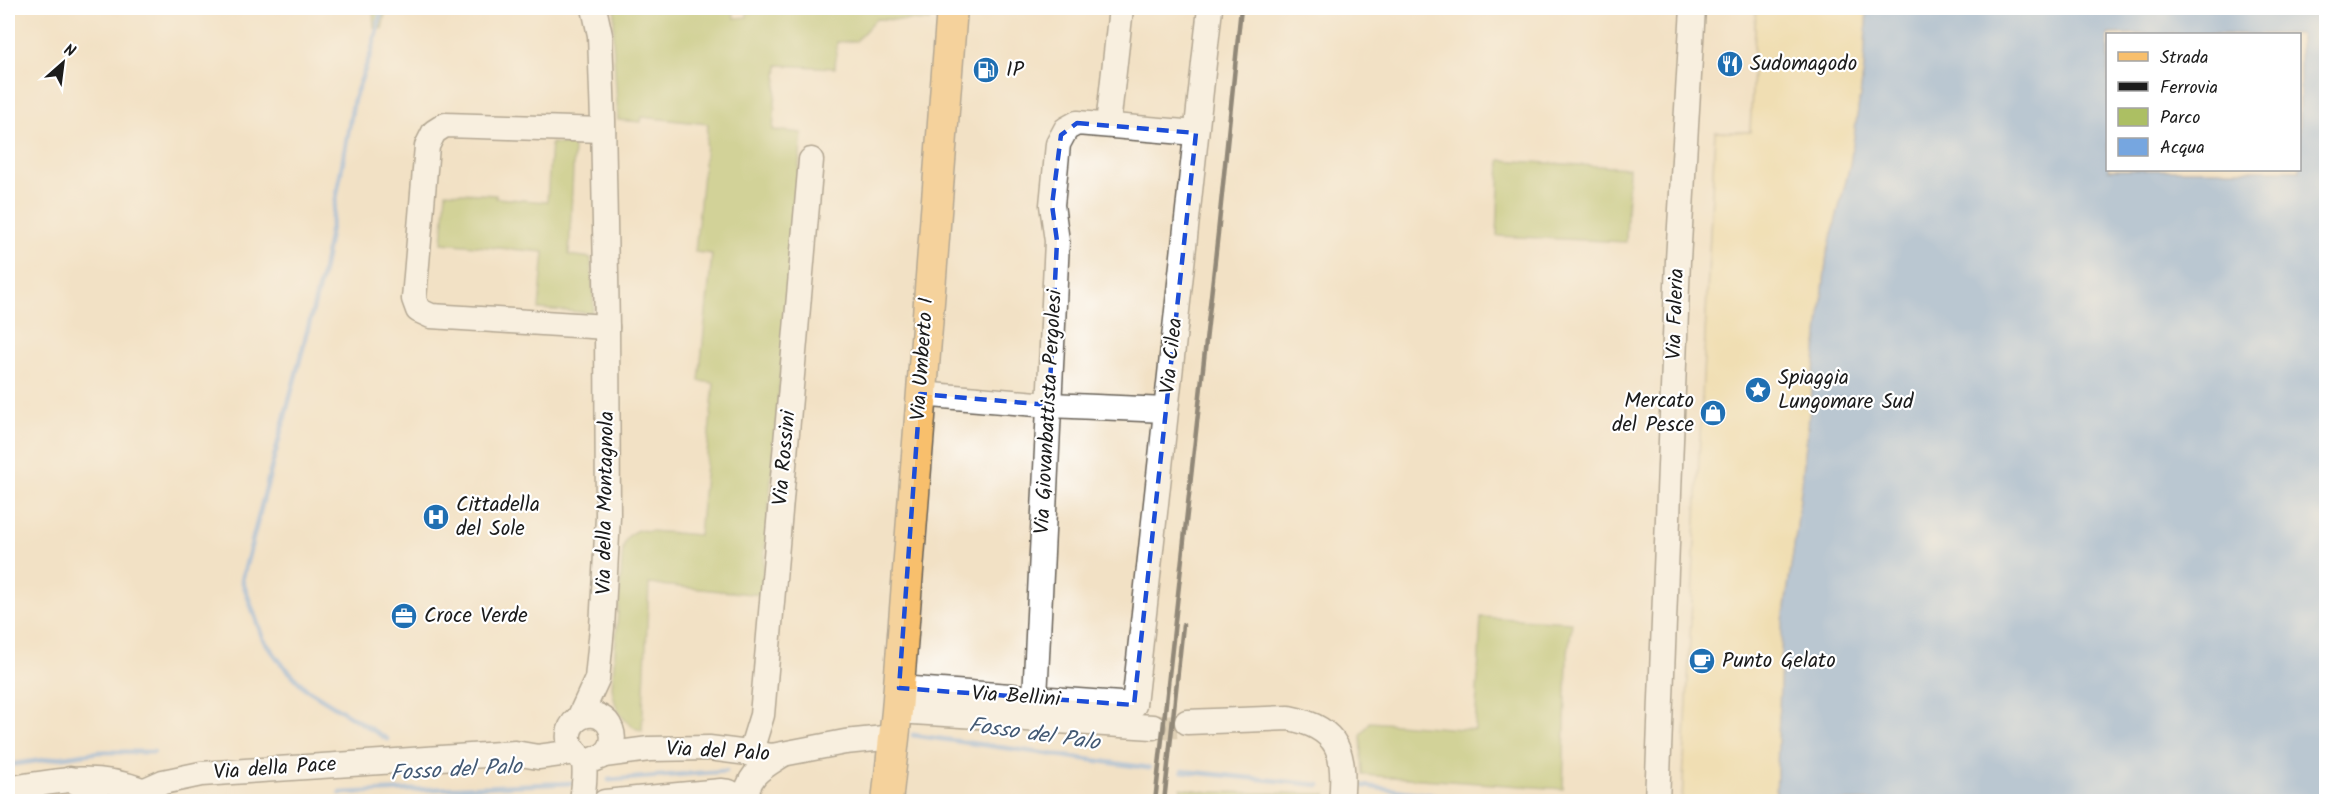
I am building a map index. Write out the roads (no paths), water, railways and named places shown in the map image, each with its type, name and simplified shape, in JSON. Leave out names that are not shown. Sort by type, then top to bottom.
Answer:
[{"type":"main road","name":"Via Umberto I","points":[[887,801],[952,8]]},
{"type":"street","name":"Via della Montagnola","points":[[585,745],[597,679],[608,517],[603,130],[600,35],[594,8]]},
{"type":"street","points":[[600,35],[605,8]]},
{"type":"street","points":[[1121,8],[1108,125],[1196,133]]},
{"type":"street","name":"Via Cilea","points":[[1147,720],[1166,410],[1210,8]]},
{"type":"street","name":"Via Faleria","points":[[1657,801],[1678,260],[1693,8]]},
{"type":"street","name":"Via Giovanbattista Pergolesi","points":[[1035,698],[1057,241],[1052,205],[1058,144],[1066,129],[1077,123],[1108,125]]},
{"type":"street","points":[[603,130],[445,125],[434,132],[427,146],[414,299],[418,310],[431,316],[607,327]]},
{"type":"street","name":"Via Rossini","points":[[750,754],[762,715],[811,160]]},
{"type":"street","points":[[920,394],[1049,405],[1166,410]]},
{"type":"street","name":"Via della Montagnola","points":[[597,679],[609,725]]},
{"type":"street","name":"Via Bellini","points":[[896,712],[1035,698],[1147,720]]},
{"type":"street","points":[[896,712],[1147,720]]},
{"type":"street","name":"Via del Palo","points":[[401,760],[515,753],[538,757],[585,745],[649,749],[709,748],[750,754],[782,755],[845,742],[896,712]]},
{"type":"street","name":"Via del Palo","points":[[585,745],[594,715],[626,741],[649,749]]},
{"type":"street","points":[[1189,724],[1289,718],[1305,721],[1320,728],[1334,742],[1340,753],[1341,801]]},
{"type":"street","points":[[585,745],[612,743],[609,725]]},
{"type":"street","points":[[585,745],[597,788],[606,801]]},
{"type":"street","points":[[582,801],[585,745]]},
{"type":"street","points":[[745,801],[750,779],[759,769],[782,755]]},
{"type":"street","name":"Via della Pace","points":[[118,801],[142,790],[182,778],[224,772],[401,760]]},
{"type":"street","points":[[8,789],[70,779],[98,778],[121,782],[142,790]]},
{"type":"street","points":[[70,779],[90,790],[99,801]]},
{"type":"street","name":"Via del Palo","points":[[606,801],[721,791],[729,792],[745,801]]},
{"type":"water","points":[[1867,8],[2326,8],[2326,801],[1776,801],[1782,628],[1797,526],[1827,254],[1850,165],[1864,68]]},
{"type":"waterway","points":[[380,8],[380,18],[371,53],[354,99],[323,271],[242,580],[263,639],[281,663],[305,688],[387,739]]},
{"type":"waterway","name":"Fosso del Palo","points":[[913,735],[1149,768]]},
{"type":"waterway","name":"Fosso del Palo","points":[[8,765],[99,752],[154,752]]},
{"type":"waterway","name":"Fosso del Palo","points":[[609,780],[726,771]]},
{"type":"waterway","name":"Fosso del Palo","points":[[1182,771],[1319,785]]},
{"type":"waterway","name":"Fosso del Palo","points":[[340,793],[573,783]]},
{"type":"waterway","name":"Fosso del Palo","points":[[1357,785],[1484,802]]},
{"type":"tunnel","points":[[1153,727],[1186,726]]},
{"type":"railway","points":[[1155,802],[1241,8]]},
{"type":"railway","points":[[1164,802],[1183,625]]},
{"type":"place","name":"Sudomagodo","points":[[1730,64]]},
{"type":"place","name":"IP","points":[[986,70]]},
{"type":"place","name":"Spiaggia Lungomare Sud","points":[[1758,390]]},
{"type":"place","name":"Mercato del Pesce","points":[[1713,413]]},
{"type":"place","name":"Cittadella del Sole","points":[[436,517]]},
{"type":"place","name":"Croce Verde","points":[[404,616]]},
{"type":"place","name":"Punto Gelato","points":[[1702,661]]}]
